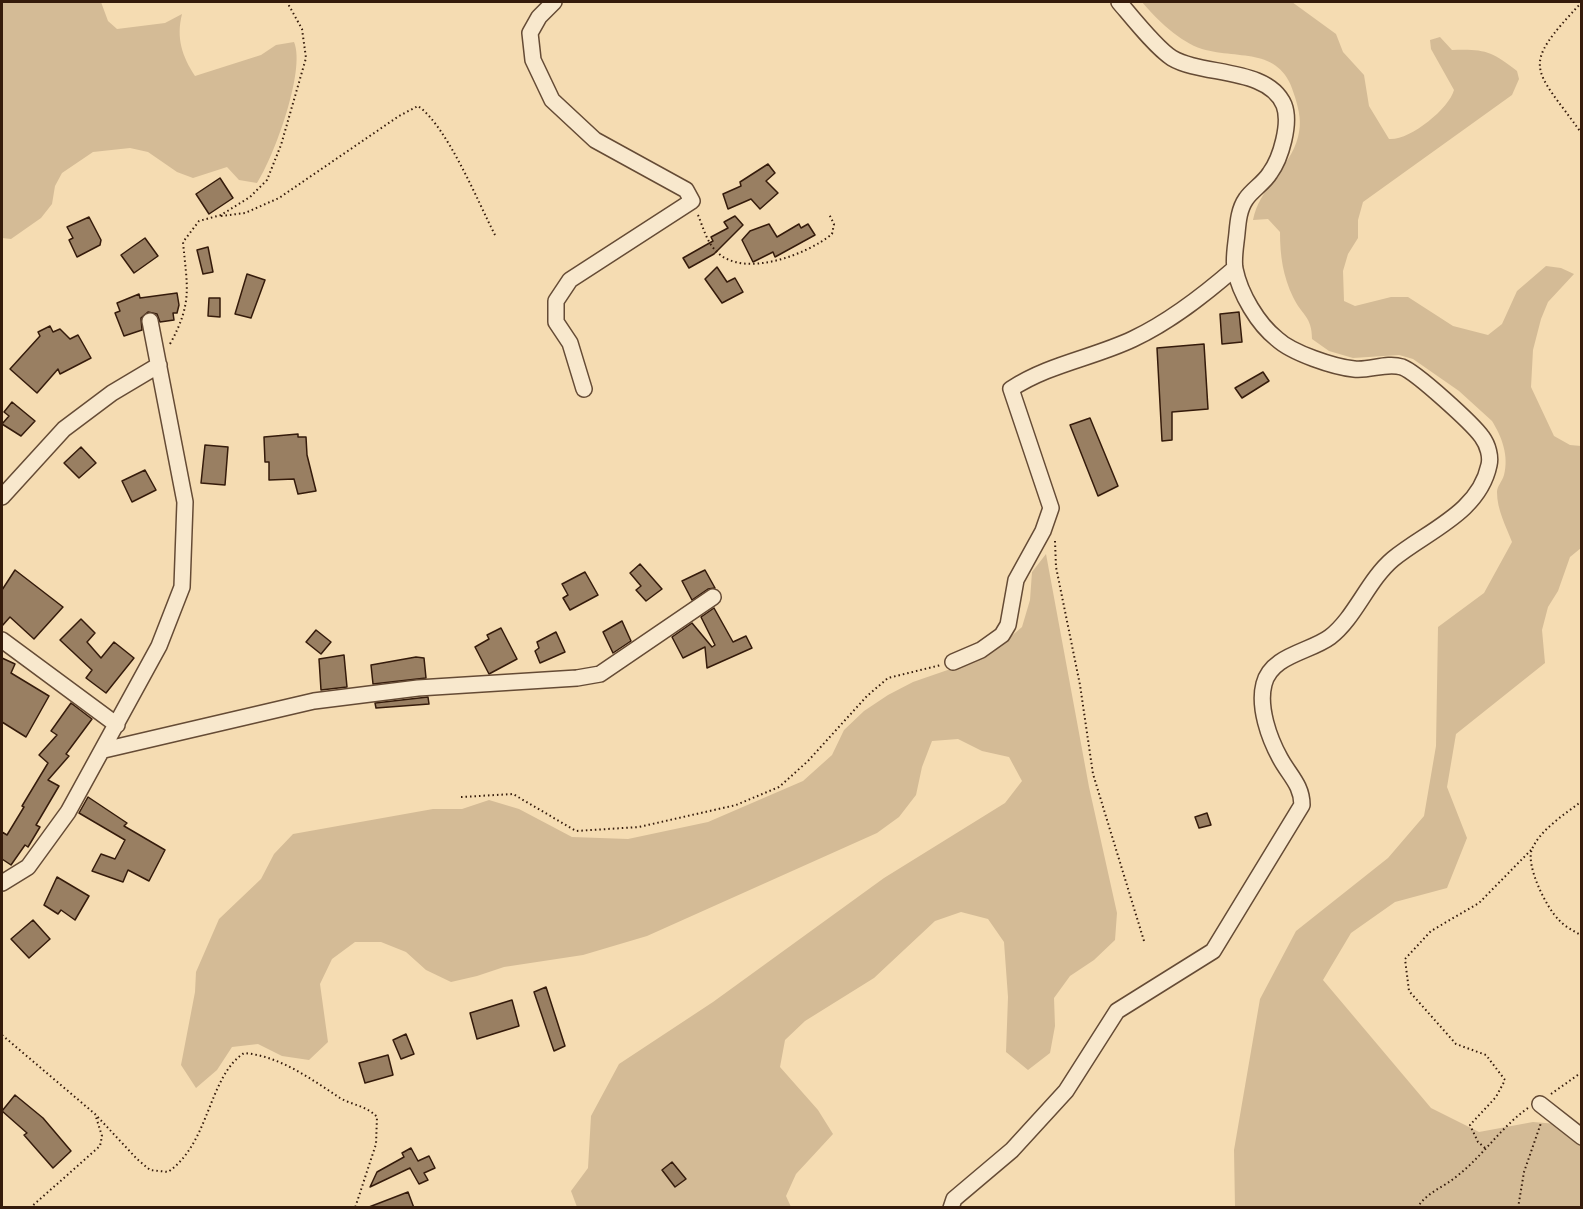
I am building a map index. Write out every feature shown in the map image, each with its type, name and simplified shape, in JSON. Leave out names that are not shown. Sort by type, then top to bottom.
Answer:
[{"type":"street","points":[[554,2],[539,17],[530,33],[533,60],[552,100],[595,140],[686,190],[692,201],[570,280],[556,301],[556,322],[570,343],[584,389]]},
{"type":"street","points":[[951,1208],[954,1199],[1012,1150],[1066,1091],[1117,1011],[1213,951],[1302,805],[1302,794],[1280,757],[1264,714],[1264,681],[1274,667],[1288,657],[1319,644],[1338,630],[1371,583],[1393,560],[1458,514],[1480,488],[1490,464],[1484,439],[1467,420],[1404,368],[1389,366],[1355,369],[1310,356],[1280,342],[1257,320],[1235,268],[1238,218],[1245,200],[1271,173],[1282,146],[1286,136],[1284,105],[1269,89],[1250,77],[1204,69],[1171,58],[1119,2]]},
{"type":"street","points":[[953,662],[981,650],[1002,635],[1008,625],[1016,580],[1043,531],[1051,508],[1011,389],[1032,376],[1141,334],[1200,297],[1235,268]]},
{"type":"street","points":[[2,883],[28,867],[68,812],[159,646],[182,587],[185,502],[171,442],[150,321]]},
{"type":"street","points":[[2,497],[64,429],[112,393],[159,366]]},
{"type":"street","points":[[104,750],[314,701],[418,688],[577,678],[600,674],[712,597]]},
{"type":"street","points":[[2,640],[117,724]]},
{"type":"street","points":[[1540,1104],[1581,1137]]},
{"type":"path","points":[[159,366],[183,321],[187,298],[187,269],[183,242],[199,221],[221,215],[250,198],[267,180],[281,145],[306,58],[302,29],[287,2]]},
{"type":"path","points":[[1581,2],[1550,35],[1539,55],[1539,74],[1581,134]]},
{"type":"path","points":[[209,217],[245,213],[279,198],[399,116],[418,106],[434,122],[452,151],[495,235]]},
{"type":"path","points":[[692,201],[708,240],[717,252],[730,260],[784,260],[814,246],[832,234],[834,224],[829,214]]},
{"type":"path","points":[[1055,540],[1056,567],[1080,685],[1094,774],[1144,941]]},
{"type":"path","points":[[461,797],[513,794],[576,831],[639,827],[736,805],[779,787],[808,761],[867,696],[888,678],[953,662]]},
{"type":"path","points":[[1485,1148],[1470,1125],[1496,1096],[1505,1080],[1486,1055],[1456,1044],[1409,991],[1405,959],[1431,931],[1479,903],[1531,850],[1547,829],[1581,801]]},
{"type":"path","points":[[1531,850],[1531,870],[1557,920],[1581,936]]},
{"type":"path","points":[[2,1035],[95,1114],[150,1170],[168,1172],[187,1154],[204,1125],[228,1067],[244,1053],[258,1054],[315,1079],[342,1099],[371,1111],[377,1117],[376,1144],[355,1208]]},
{"type":"path","points":[[1417,1208],[1425,1195],[1457,1176],[1517,1116],[1536,1103],[1540,1104],[1581,1072]]},
{"type":"path","points":[[1518,1208],[1524,1172],[1542,1119],[1540,1104]]},
{"type":"path","points":[[30,1208],[100,1146],[102,1136],[95,1114]]},
{"type":"shaded area","points":[[2,2],[101,2],[108,21],[117,29],[165,23],[182,14],[181,46],[195,76],[261,55],[276,45],[294,42],[297,55],[292,92],[272,154],[257,183],[239,180],[227,167],[193,178],[177,172],[148,152],[130,148],[93,152],[62,173],[55,186],[52,204],[41,218],[11,239],[2,238]]},
{"type":"shaded area","points":[[1142,2],[1292,2],[1336,34],[1343,52],[1364,75],[1369,106],[1389,139],[1407,135],[1417,129],[1437,114],[1451,98],[1454,90],[1431,49],[1430,40],[1440,37],[1452,50],[1472,50],[1494,55],[1517,71],[1519,79],[1512,95],[1363,202],[1358,220],[1358,238],[1348,254],[1343,271],[1344,301],[1355,306],[1391,297],[1408,297],[1453,326],[1488,335],[1502,324],[1517,291],[1546,266],[1561,268],[1574,274],[1548,302],[1541,319],[1533,350],[1531,387],[1554,436],[1570,445],[1581,446],[1581,548],[1570,557],[1558,591],[1548,607],[1542,630],[1545,663],[1456,734],[1447,787],[1467,838],[1447,888],[1395,902],[1351,933],[1323,980],[1431,1108],[1479,1132],[1533,1122],[1581,1126],[1581,1207],[1235,1207],[1234,1150],[1260,999],[1296,931],[1388,858],[1424,816],[1436,746],[1438,627],[1484,593],[1512,542],[1497,499],[1497,490],[1503,477],[1506,461],[1502,440],[1492,421],[1459,391],[1413,359],[1399,355],[1353,358],[1329,351],[1312,339],[1310,325],[1296,303],[1284,274],[1280,232],[1268,219],[1253,220],[1261,198],[1288,159],[1298,137],[1299,112],[1289,81],[1270,62],[1194,46],[1169,29]]},
{"type":"shaded area","points":[[1046,554],[1089,787],[1117,913],[1115,940],[1094,960],[1070,976],[1054,998],[1055,1026],[1050,1053],[1028,1070],[1006,1052],[1008,997],[1004,942],[988,919],[961,912],[935,921],[874,978],[805,1021],[785,1040],[780,1067],[818,1110],[833,1134],[796,1174],[786,1196],[791,1207],[577,1207],[571,1191],[588,1168],[591,1116],[619,1064],[713,1002],[884,878],[1005,803],[1022,781],[1009,757],[982,751],[958,739],[932,741],[922,767],[916,795],[899,817],[877,833],[647,936],[583,955],[504,967],[451,982],[426,970],[406,952],[381,942],[355,942],[332,959],[320,984],[328,1042],[309,1060],[282,1056],[258,1044],[232,1047],[217,1070],[196,1088],[181,1065],[195,992],[196,972],[219,919],[261,879],[274,854],[293,834],[433,809],[462,809],[489,800],[519,809],[572,837],[628,839],[708,822],[803,781],[832,755],[844,730],[864,711],[888,695],[913,682],[988,656],[1022,627],[1030,600],[1032,572]]},
{"type":"building","points":[[768,164],[775,173],[766,181],[778,193],[760,209],[751,199],[728,209],[723,194],[741,186],[740,182]]},
{"type":"building","points":[[220,178],[233,198],[209,214],[196,194]]},
{"type":"building","points":[[735,216],[743,225],[714,254],[689,268],[683,258],[713,241],[711,237],[728,228],[724,222]]},
{"type":"building","points":[[89,217],[101,240],[100,245],[77,257],[69,240],[73,238],[67,227]]},
{"type":"building","points":[[769,224],[777,237],[799,224],[801,228],[808,224],[815,235],[775,257],[773,252],[753,262],[742,240],[750,231]]},
{"type":"building","points":[[145,238],[158,256],[134,273],[121,255]]},
{"type":"building","points":[[208,247],[213,272],[203,274],[197,250]]},
{"type":"building","points":[[717,267],[727,282],[735,278],[743,292],[722,303],[705,279]]},
{"type":"building","points":[[247,274],[265,280],[251,318],[235,314]]},
{"type":"building","points":[[177,293],[179,305],[177,313],[173,313],[174,320],[160,322],[157,314],[148,312],[141,318],[142,330],[124,336],[115,313],[120,311],[117,303],[139,294],[140,298]]},
{"type":"building","points":[[209,298],[220,298],[220,317],[208,316]]},
{"type":"building","points":[[1239,312],[1242,342],[1222,344],[1220,314]]},
{"type":"building","points":[[50,326],[53,332],[60,329],[70,339],[78,335],[91,358],[60,374],[58,369],[37,393],[10,369],[40,336],[38,332]]},
{"type":"building","points":[[1204,344],[1208,409],[1172,412],[1172,440],[1162,441],[1157,348]]},
{"type":"building","points":[[1263,372],[1269,381],[1242,398],[1235,388]]},
{"type":"building","points":[[12,402],[35,421],[21,436],[2,424],[9,416],[4,412]]},
{"type":"building","points":[[1090,418],[1118,486],[1098,496],[1070,425]]},
{"type":"building","points":[[298,434],[298,437],[306,437],[307,455],[316,491],[298,494],[294,479],[269,480],[269,462],[265,462],[264,437]]},
{"type":"building","points":[[205,445],[228,447],[225,485],[201,483]]},
{"type":"building","points":[[81,447],[96,463],[79,478],[64,463]]},
{"type":"building","points":[[145,470],[156,490],[132,502],[122,481]]},
{"type":"building","points":[[640,564],[662,589],[646,601],[636,590],[641,586],[630,573]]},
{"type":"building","points":[[15,570],[63,607],[34,639],[10,617],[2,626],[2,590]]},
{"type":"building","points":[[705,570],[715,588],[708,589],[692,600],[682,581]]},
{"type":"building","points":[[585,572],[598,595],[570,610],[563,598],[568,595],[562,584]]},
{"type":"building","points":[[714,608],[733,642],[746,636],[752,648],[707,668],[705,647],[683,658],[672,637],[692,623],[712,647],[715,645],[701,617]]},
{"type":"building","points":[[81,619],[95,633],[87,642],[101,658],[114,642],[134,658],[106,693],[86,678],[92,670],[60,640]]},
{"type":"building","points":[[622,621],[631,641],[613,653],[603,632]]},
{"type":"building","points":[[501,628],[517,659],[489,674],[475,647],[489,639],[487,635]]},
{"type":"building","points":[[316,630],[331,642],[321,654],[306,642]]},
{"type":"building","points":[[556,632],[565,652],[540,663],[535,651],[539,648],[537,642]]},
{"type":"building","points":[[344,655],[347,687],[321,690],[319,659]]},
{"type":"building","points":[[416,657],[424,658],[426,678],[373,684],[371,665]]},
{"type":"building","points":[[2,658],[15,664],[11,673],[49,696],[26,737],[2,722]]},
{"type":"building","points":[[428,697],[429,704],[376,708],[375,703]]},
{"type":"building","points":[[71,703],[92,719],[66,754],[69,756],[48,780],[59,786],[36,825],[40,827],[28,847],[25,845],[11,865],[2,859],[2,832],[7,835],[48,763],[39,755],[57,735],[51,731]]},
{"type":"building","points":[[88,797],[127,823],[124,826],[165,850],[149,881],[128,870],[123,882],[92,871],[101,854],[115,859],[125,840],[79,813]]},
{"type":"building","points":[[1207,813],[1211,825],[1199,828],[1195,817]]},
{"type":"building","points":[[57,877],[89,896],[75,920],[61,910],[58,914],[44,905]]},
{"type":"building","points":[[33,920],[50,939],[29,958],[11,939]]},
{"type":"building","points":[[546,987],[565,1046],[554,1051],[534,992]]},
{"type":"building","points":[[512,1000],[519,1026],[477,1039],[470,1013]]},
{"type":"building","points":[[406,1034],[414,1054],[401,1059],[393,1040]]},
{"type":"building","points":[[388,1055],[393,1075],[365,1083],[359,1063]]},
{"type":"building","points":[[15,1095],[43,1118],[71,1151],[53,1168],[24,1135],[27,1133],[2,1111]]},
{"type":"building","points":[[411,1148],[418,1161],[429,1156],[435,1168],[424,1173],[428,1180],[419,1184],[410,1168],[370,1187],[377,1172],[404,1157],[402,1153]]},
{"type":"building","points":[[672,1162],[686,1179],[675,1187],[662,1170]]},
{"type":"building","points":[[408,1192],[414,1208],[369,1207]]}]
